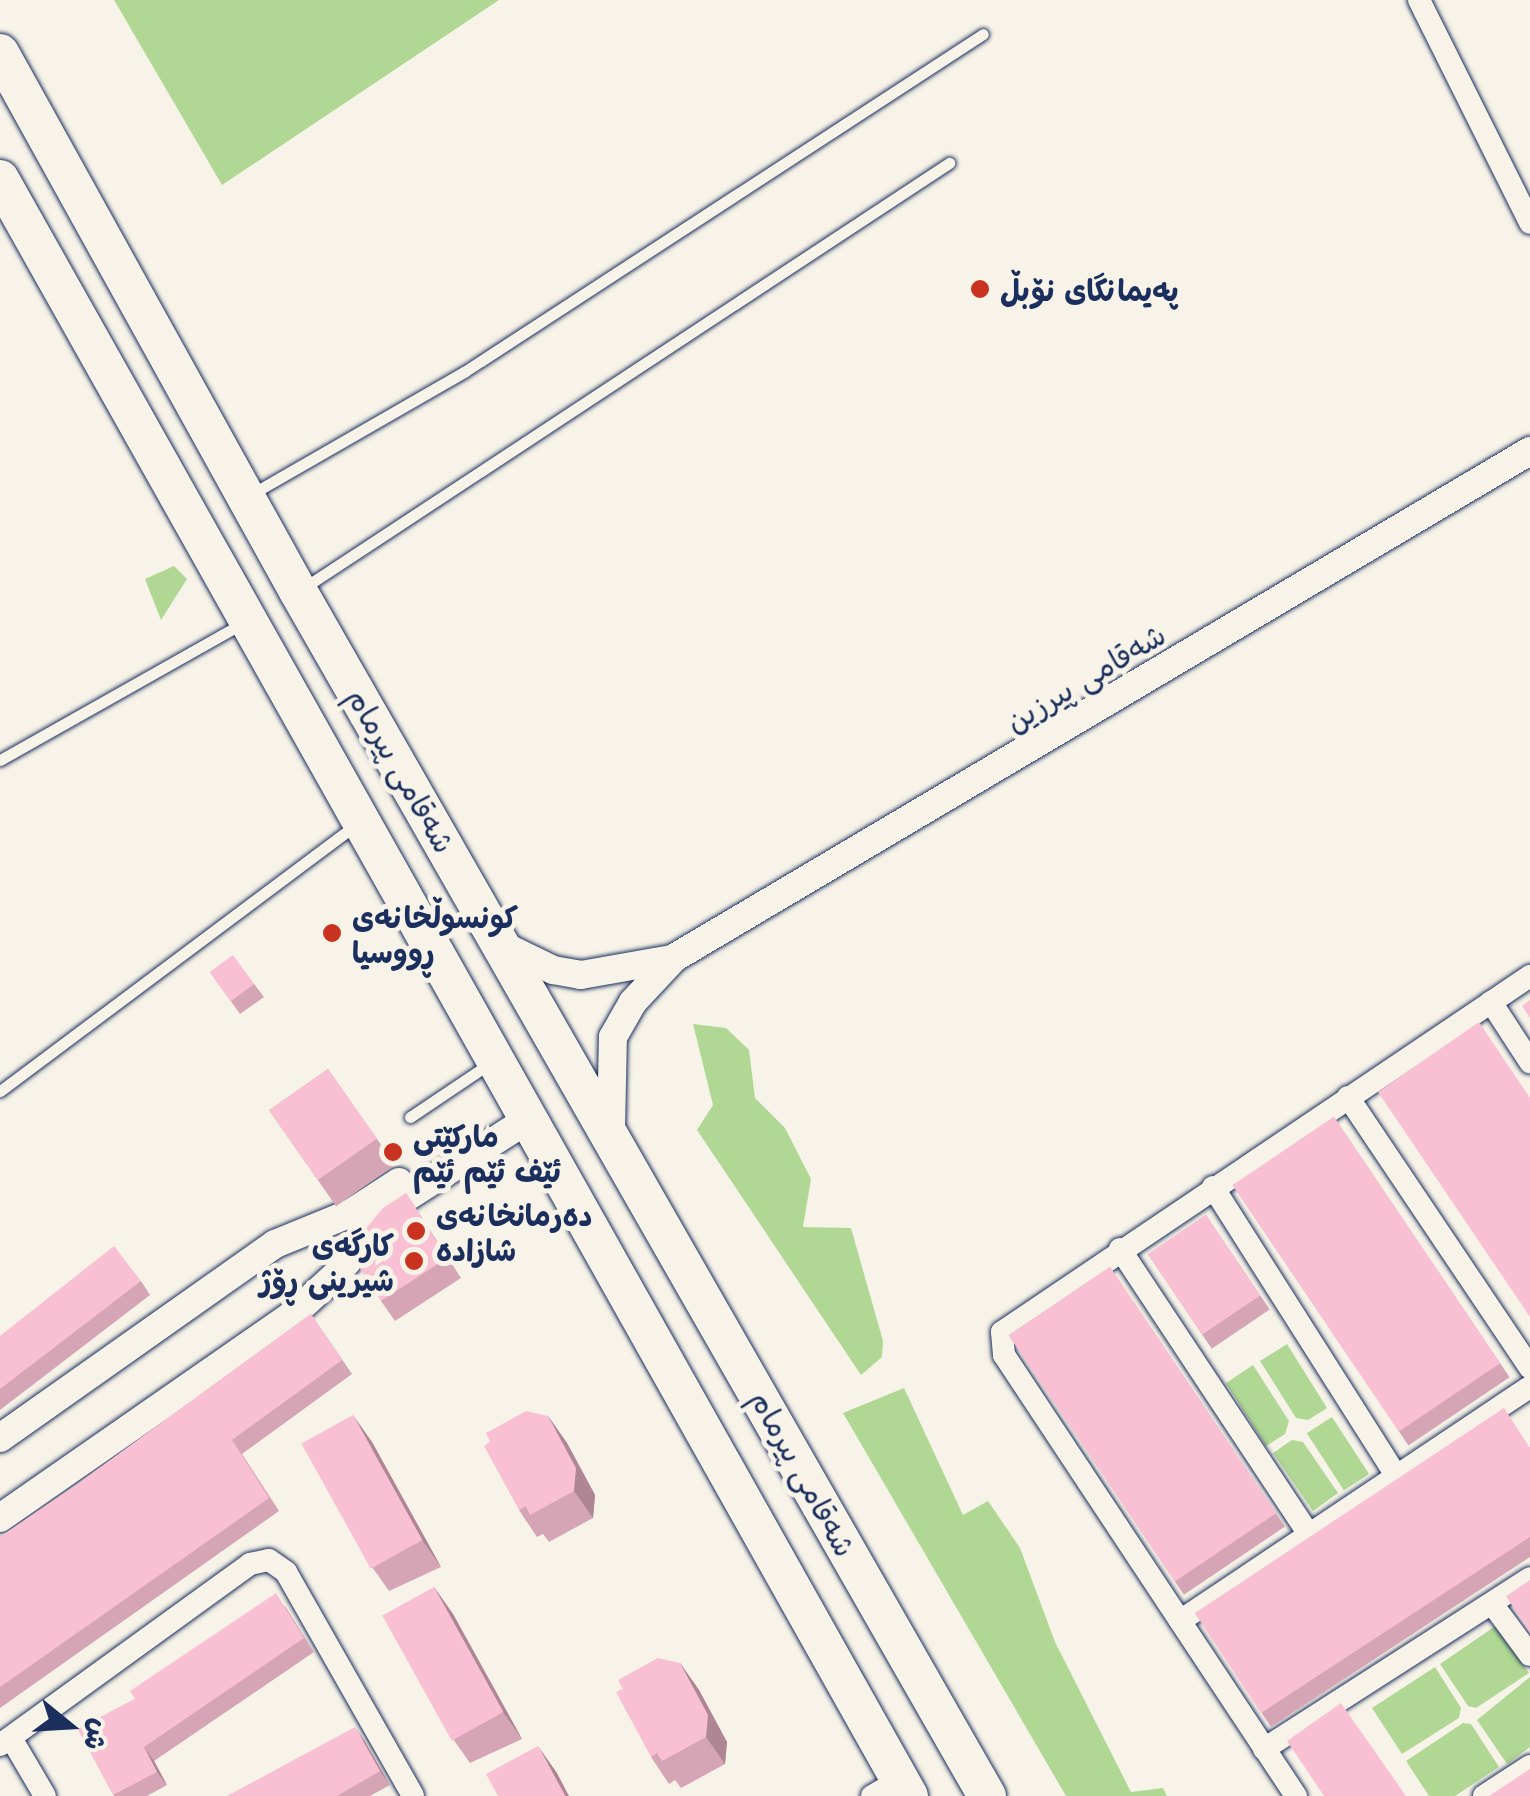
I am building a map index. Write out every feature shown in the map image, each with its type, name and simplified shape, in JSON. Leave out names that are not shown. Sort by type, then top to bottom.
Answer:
[{"type":"highway","name":"شەقامی پیرمام","points":[[0,53],[298,591],[612,1130],[987,1796]]},
{"type":"highway","name":"شەقامی پیرمام","points":[[0,179],[362,819],[894,1791]]},
{"type":"street","points":[[1419,0],[1530,223]]},
{"type":"street","name":"شەقامی پیرزین","points":[[674,958],[1530,451]]},
{"type":"street","points":[[504,946],[553,970],[581,975],[674,958]]},
{"type":"street","points":[[612,1130],[613,1038],[632,1002],[674,958]]},
{"type":"street","points":[[1296,1796],[1000,1344],[1009,1323],[1530,976]]},
{"type":"street","points":[[1490,1002],[1530,1062]]},
{"type":"street","points":[[1348,1097],[1530,1368]]},
{"type":"street","points":[[0,1438],[264,1252],[320,1227],[375,1210],[522,1112]]},
{"type":"street","points":[[1213,1187],[1398,1476]]},
{"type":"street","points":[[0,1518],[291,1316],[346,1263],[375,1210]]},
{"type":"street","points":[[320,1227],[346,1263]]},
{"type":"street","points":[[1120,1249],[1308,1535]]},
{"type":"street","points":[[1180,1620],[1530,1387]]},
{"type":"street","points":[[45,1796],[5,1742],[250,1564],[269,1560],[286,1572],[414,1796]]},
{"type":"street","points":[[1264,1749],[1530,1578]]},
{"type":"street","points":[[1493,1604],[1530,1654]]},
{"type":"street","points":[[1484,1796],[1530,1766]]},
{"type":"lane","points":[[246,498],[464,372],[983,34]]},
{"type":"lane","points":[[298,591],[948,163]]},
{"type":"lane","points":[[0,760],[250,620]]},
{"type":"lane","points":[[0,1091],[362,819]]},
{"type":"lane","points":[[410,1117],[492,1062]]},
{"type":"green space","points":[[114,0],[499,0],[222,185]]},
{"type":"green space","points":[[174,566],[187,579],[161,620],[145,579]]},
{"type":"green space","points":[[693,1024],[726,1028],[749,1050],[755,1098],[785,1128],[811,1179],[803,1227],[851,1228],[883,1341],[882,1357],[861,1375],[697,1130],[713,1105]]},
{"type":"green space","points":[[1287,1344],[1327,1408],[1308,1420],[1296,1418],[1260,1361]]},
{"type":"green space","points":[[1253,1365],[1289,1421],[1285,1434],[1266,1446],[1226,1383]]},
{"type":"green space","points":[[904,1388],[963,1515],[988,1501],[1020,1548],[1055,1642],[1131,1792],[1163,1788],[1167,1796],[1066,1796],[843,1413]]},
{"type":"green space","points":[[1332,1417],[1369,1474],[1344,1490],[1307,1433]]},
{"type":"green space","points":[[1292,1440],[1303,1442],[1338,1493],[1313,1511],[1273,1453]]},
{"type":"green space","points":[[1497,1625],[1529,1673],[1476,1708],[1468,1706],[1440,1664]]},
{"type":"green space","points":[[1435,1667],[1461,1708],[1459,1718],[1402,1754],[1372,1708]]},
{"type":"green space","points":[[1530,1677],[1530,1747],[1507,1764],[1477,1720]]},
{"type":"green space","points":[[1463,1723],[1471,1724],[1499,1767],[1455,1796],[1429,1796],[1406,1761]]},
{"type":"building","points":[[233,955],[254,984],[231,1001],[210,972]]},
{"type":"building","points":[[1530,1000],[1530,1018],[1522,1006]]},
{"type":"building","points":[[1479,1022],[1530,1098],[1530,1317],[1378,1092]]},
{"type":"building","points":[[328,1069],[377,1139],[318,1180],[269,1110]]},
{"type":"building","points":[[1334,1117],[1500,1363],[1399,1431],[1233,1185]]},
{"type":"building","points":[[406,1193],[447,1258],[381,1301],[348,1250],[383,1208]]},
{"type":"building","points":[[1206,1215],[1260,1295],[1202,1335],[1148,1254]]},
{"type":"building","points":[[114,1246],[141,1281],[0,1389],[0,1336]]},
{"type":"building","points":[[1110,1267],[1276,1513],[1175,1581],[1009,1335]]},
{"type":"building","points":[[311,1314],[342,1360],[232,1440],[269,1498],[0,1687],[0,1537]]},
{"type":"building","points":[[1504,1408],[1530,1448],[1530,1537],[1261,1713],[1195,1613]]},
{"type":"building","points":[[526,1411],[548,1416],[576,1468],[574,1491],[530,1515],[526,1506],[519,1510],[484,1446],[490,1442],[486,1433]]},
{"type":"building","points":[[353,1415],[422,1540],[371,1569],[301,1444]]},
{"type":"building","points":[[1530,1580],[1530,1633],[1506,1596]]},
{"type":"building","points":[[434,1587],[503,1712],[452,1741],[382,1616]]},
{"type":"building","points":[[276,1593],[304,1638],[144,1747],[157,1772],[113,1795],[78,1729],[135,1699],[130,1691]]},
{"type":"building","points":[[658,1658],[680,1663],[708,1715],[706,1737],[662,1761],[657,1753],[651,1757],[616,1692],[623,1689],[618,1680]]},
{"type":"building","points":[[1341,1703],[1406,1796],[1324,1796],[1287,1741]]},
{"type":"building","points":[[355,1727],[380,1771],[337,1796],[227,1796]]},
{"type":"building","points":[[538,1746],[565,1796],[498,1796],[486,1774]]},
{"type":"building","points":[[1530,1769],[1530,1796],[1489,1796]]},
{"type":"place","name":"پەیمانگای نۆبڵ","points":[[980,289]]},
{"type":"place","name":"کونسوڵخانەی ڕووسیا","points":[[332,933]]},
{"type":"place","name":"مارکێتی ئێف ئێم ئێم","points":[[393,1152]]},
{"type":"place","name":"دەرمانخانەی شازادە","points":[[416,1231]]},
{"type":"place","name":"کارگەی شیرینی ڕۆژ","points":[[414,1261]]}]
